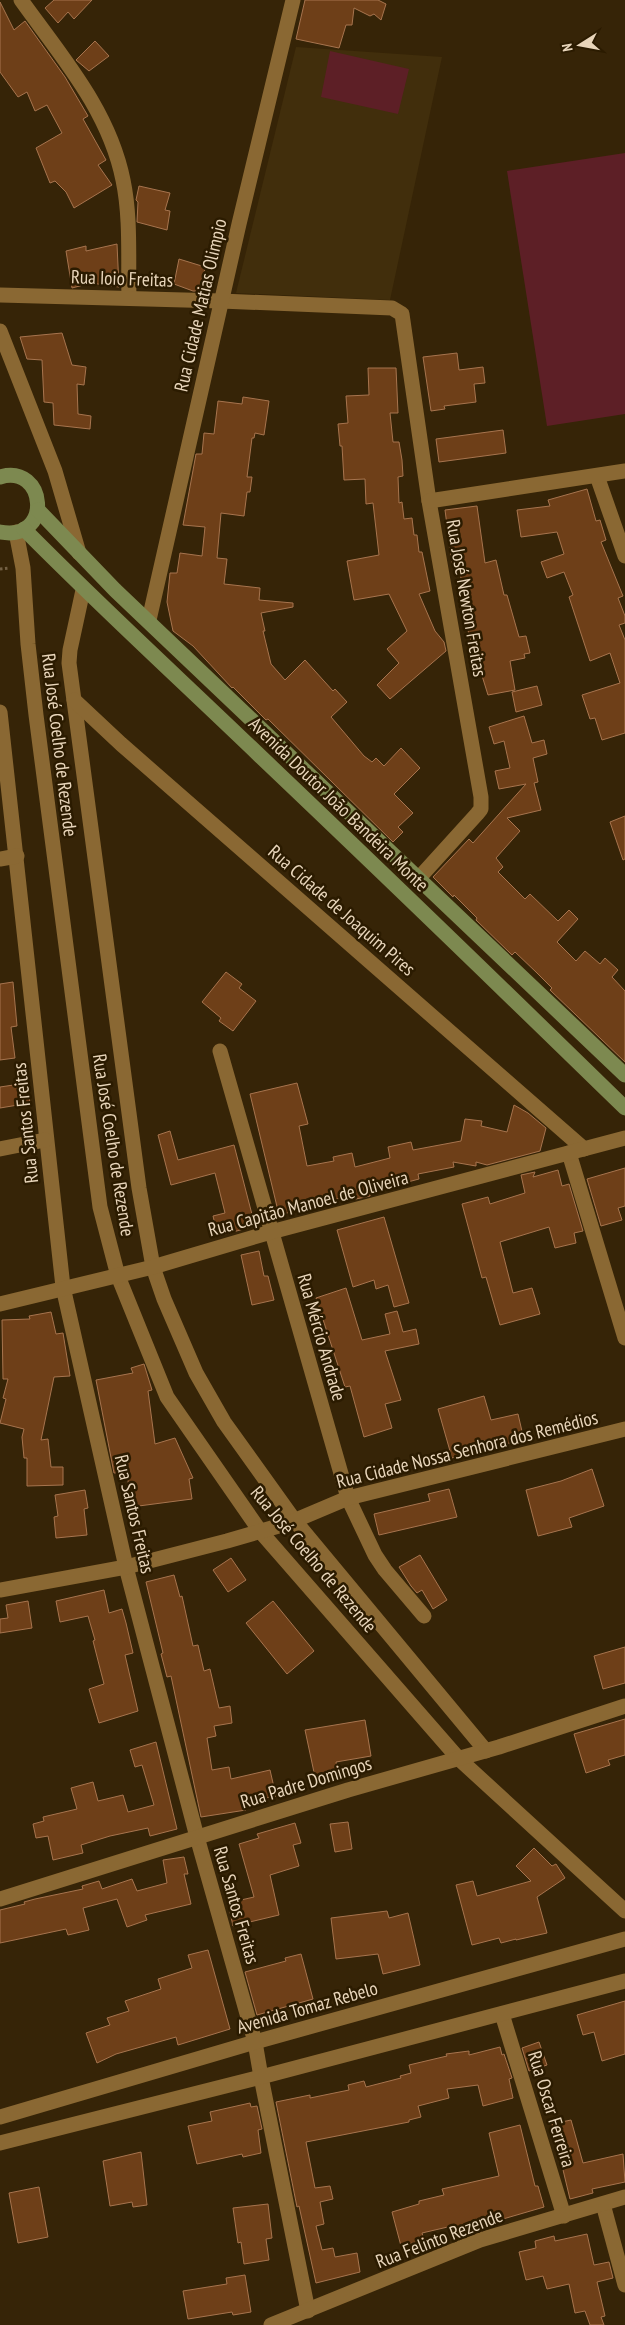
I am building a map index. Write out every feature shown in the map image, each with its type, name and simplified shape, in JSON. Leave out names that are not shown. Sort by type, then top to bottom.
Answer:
[{"type":"main road","points":[[0,532],[20,531],[34,520],[38,510],[36,493],[32,486],[19,476],[1,473]]},
{"type":"main road","name":"Avenida Doutor João Bandeira Monte","points":[[38,510],[79,553],[625,1075]]},
{"type":"main road","name":"Avenida Doutor João Bandeira Monte","points":[[20,531],[162,662],[625,1108]]},
{"type":"street","points":[[20,0],[88,92],[113,146],[124,180],[129,298]]},
{"type":"street","name":"Rua Cidade Matias Olimpio","points":[[149,620],[221,301],[293,0]]},
{"type":"street","name":"Rua Ioio Freitas","points":[[0,295],[392,308]]},
{"type":"street","name":"Rua José Newton Freitas","points":[[392,308],[400,311],[404,320],[430,501],[481,797],[481,809],[419,878]]},
{"type":"street","points":[[0,331],[55,471],[79,553]]},
{"type":"street","points":[[430,501],[625,471]]},
{"type":"street","points":[[597,476],[625,556]]},
{"type":"street","name":"Rua José Coelho de Rezende","points":[[20,531],[28,644],[36,715],[100,1207],[118,1276],[167,1396],[260,1532],[458,1758],[625,1911]]},
{"type":"street","name":"Rua José Coelho de Rezende","points":[[83,590],[69,662],[139,1188],[153,1267],[172,1321],[204,1389],[224,1422],[295,1521],[486,1751]]},
{"type":"street","name":"Rua Cidade de Joaquim Pires","points":[[74,700],[584,1149]]},
{"type":"street","name":"Rua Santos Freitas","points":[[0,712],[63,1287],[126,1567],[197,1837],[255,2042],[260,2078],[308,2311]]},
{"type":"street","points":[[0,859],[17,856]]},
{"type":"street","name":"Rua Mércio Andrade","points":[[220,1051],[348,1498],[375,1555],[385,1570],[424,1616]]},
{"type":"street","name":"Rua Capitão Manoel de Oliveira","points":[[0,1304],[63,1287],[153,1267],[271,1232],[625,1138]]},
{"type":"street","points":[[0,1149],[46,1140]]},
{"type":"street","points":[[569,1153],[625,1338]]},
{"type":"street","name":"Rua Cidade Nossa Senhora dos Remédios","points":[[0,1590],[126,1567],[260,1532],[295,1521],[348,1498],[625,1429]]},
{"type":"street","name":"Rua Padre Domingos","points":[[0,1899],[197,1837],[486,1751],[625,1706]]},
{"type":"street","name":"Avenida Tomaz Rebelo","points":[[0,2117],[255,2042],[625,1939]]},
{"type":"street","points":[[0,2143],[260,2078],[625,1981]]},
{"type":"street","name":"Rua Oscar Ferreira","points":[[502,2014],[564,2216]]},
{"type":"street","name":"Rua Felinto Rezende","points":[[271,2325],[480,2240],[625,2197]]},
{"type":"street","points":[[602,2204],[625,2285]]},
{"type":"shaded area","points":[[296,47],[442,57],[390,300],[236,293]]},
{"type":"shaded area","points":[[330,51],[409,69],[398,114],[321,97]]},
{"type":"shaded area","points":[[625,153],[625,414],[547,426],[507,171]]},
{"type":"building","points":[[54,0],[92,0],[74,19],[68,12],[58,23],[45,8]]},
{"type":"building","points":[[305,0],[378,0],[386,4],[381,20],[374,14],[370,16],[354,8],[352,25],[346,25],[339,48],[296,39]]},
{"type":"building","points":[[0,2],[14,30],[25,21],[65,77],[88,116],[83,119],[106,160],[98,165],[112,185],[74,208],[66,192],[55,181],[50,183],[36,148],[62,133],[47,105],[35,111],[27,92],[18,97],[0,72]]},
{"type":"building","points":[[95,41],[109,56],[89,71],[76,60]]},
{"type":"building","points":[[139,186],[170,193],[165,210],[170,211],[167,230],[137,222],[138,202],[136,200]]},
{"type":"building","points":[[117,244],[119,287],[91,283],[72,288],[66,251],[86,246],[86,251]]},
{"type":"building","points":[[179,259],[205,267],[201,291],[193,291],[174,284]]},
{"type":"building","points":[[62,333],[72,365],[86,367],[84,385],[77,384],[78,414],[91,416],[90,429],[54,425],[53,403],[44,402],[42,360],[27,359],[20,337]]},
{"type":"building","points":[[457,353],[459,370],[483,367],[485,383],[474,384],[476,402],[444,406],[445,409],[431,411],[423,357]]},
{"type":"building","points":[[368,368],[396,368],[398,413],[390,413],[393,442],[399,442],[402,460],[403,476],[398,477],[399,503],[402,502],[404,519],[412,518],[419,552],[422,552],[430,591],[419,594],[435,631],[444,642],[446,651],[390,699],[377,685],[399,663],[387,649],[407,631],[389,594],[354,600],[347,561],[379,555],[373,503],[366,504],[365,479],[344,480],[342,446],[340,446],[338,424],[348,423],[346,396],[369,395]]},
{"type":"building","points":[[243,397],[269,401],[264,435],[255,433],[254,438],[252,438],[247,477],[252,477],[250,492],[247,492],[244,516],[221,513],[217,558],[227,559],[224,584],[260,588],[259,600],[293,603],[293,607],[261,613],[265,631],[263,631],[271,664],[285,680],[305,660],[333,691],[335,689],[347,702],[331,717],[364,756],[372,762],[376,758],[384,766],[401,748],[420,768],[394,794],[413,813],[398,827],[403,832],[393,842],[268,719],[266,720],[232,688],[193,646],[173,631],[167,602],[170,573],[177,573],[180,553],[202,556],[205,527],[183,525],[196,454],[202,454],[204,433],[214,434],[218,401],[242,404]]},
{"type":"building","points":[[503,430],[506,453],[439,462],[436,439]]},
{"type":"building","points":[[587,489],[596,521],[600,520],[606,540],[601,542],[623,596],[618,598],[625,616],[625,623],[619,625],[625,640],[625,733],[602,740],[595,718],[590,719],[582,695],[620,683],[610,653],[590,661],[569,597],[573,595],[564,572],[547,578],[541,562],[564,554],[557,532],[521,537],[517,510],[550,506],[548,500]]},
{"type":"building","points":[[477,506],[485,563],[496,560],[504,595],[507,595],[519,637],[526,636],[530,653],[524,654],[525,658],[510,661],[515,690],[488,695],[461,608],[463,608],[458,588],[463,586],[457,562],[452,563],[445,510]]},
{"type":"building","points":[[537,686],[542,705],[516,712],[512,692]]},
{"type":"building","points":[[524,716],[532,743],[544,740],[547,754],[533,758],[538,782],[534,783],[541,810],[507,818],[520,831],[496,858],[503,867],[498,872],[525,899],[530,894],[558,921],[569,910],[578,919],[557,942],[576,961],[585,951],[600,964],[605,958],[618,970],[612,977],[625,991],[625,1062],[550,990],[552,988],[537,973],[515,952],[512,955],[476,920],[477,918],[454,895],[453,897],[433,877],[469,839],[473,843],[526,784],[499,789],[495,771],[510,768],[504,741],[494,744],[489,727]]},
{"type":"building","points":[[625,816],[625,859],[623,860],[610,822]]},
{"type":"building","points":[[226,972],[242,984],[239,988],[256,1001],[233,1031],[219,1021],[221,1018],[202,1002]]},
{"type":"building","points":[[13,982],[17,1026],[11,1027],[15,1058],[0,1060],[0,984]]},
{"type":"building","points":[[27,1083],[30,1103],[0,1108],[0,1087]]},
{"type":"building","points":[[297,1083],[308,1124],[299,1126],[307,1166],[334,1161],[333,1157],[352,1153],[355,1167],[390,1158],[388,1147],[411,1142],[413,1150],[461,1141],[465,1119],[482,1121],[481,1126],[507,1132],[514,1105],[528,1113],[546,1128],[540,1151],[487,1165],[476,1162],[476,1166],[453,1162],[454,1167],[418,1174],[419,1179],[370,1192],[370,1196],[342,1202],[341,1198],[279,1215],[250,1094]]},
{"type":"building","points":[[170,1131],[178,1160],[234,1145],[255,1226],[218,1236],[213,1216],[225,1213],[215,1173],[171,1185],[158,1135]]},
{"type":"building","points":[[625,1168],[625,1206],[618,1208],[622,1220],[601,1226],[587,1179]]},
{"type":"building","points":[[558,1170],[562,1186],[569,1184],[583,1231],[574,1233],[576,1243],[555,1248],[549,1227],[500,1242],[513,1293],[532,1288],[540,1314],[500,1325],[486,1277],[482,1278],[462,1204],[488,1197],[490,1204],[525,1193],[521,1175],[535,1172],[533,1177]]},
{"type":"building","points":[[384,1217],[409,1303],[394,1307],[388,1285],[376,1289],[374,1280],[353,1287],[337,1230]]},
{"type":"building","points":[[259,1251],[264,1276],[268,1276],[274,1300],[252,1305],[241,1255]]},
{"type":"building","points":[[346,1288],[362,1340],[390,1334],[385,1314],[397,1311],[403,1332],[416,1329],[419,1344],[385,1351],[401,1400],[385,1404],[392,1428],[364,1437],[350,1386],[345,1387],[316,1298]]},
{"type":"building","points":[[51,1312],[56,1334],[63,1333],[70,1376],[54,1377],[41,1440],[48,1439],[51,1467],[63,1467],[63,1485],[27,1486],[27,1458],[24,1458],[22,1437],[24,1429],[0,1423],[6,1399],[3,1398],[8,1379],[3,1379],[2,1320],[30,1319],[29,1316]]},
{"type":"building","points":[[144,1364],[152,1390],[148,1391],[155,1444],[175,1438],[193,1478],[189,1479],[192,1499],[131,1507],[127,1472],[114,1473],[96,1380],[133,1373],[131,1368]]},
{"type":"building","points":[[484,1396],[491,1420],[518,1414],[524,1440],[500,1445],[498,1437],[466,1446],[468,1453],[452,1458],[438,1409]]},
{"type":"building","points":[[592,1469],[604,1506],[569,1518],[572,1527],[538,1536],[526,1490],[561,1481]]},
{"type":"building","points":[[449,1489],[457,1517],[379,1535],[374,1514],[430,1501],[428,1494]]},
{"type":"building","points":[[85,1490],[88,1508],[84,1509],[87,1535],[56,1538],[54,1517],[58,1516],[55,1495]]},
{"type":"building","points":[[420,1555],[447,1600],[433,1609],[422,1590],[417,1593],[399,1567]]},
{"type":"building","points":[[231,1558],[246,1580],[228,1592],[213,1570]]},
{"type":"building","points":[[174,1575],[180,1597],[182,1596],[193,1646],[198,1645],[204,1671],[210,1669],[219,1708],[230,1706],[232,1723],[214,1726],[216,1736],[207,1738],[212,1770],[229,1767],[231,1779],[270,1770],[276,1796],[244,1802],[246,1810],[201,1817],[171,1676],[167,1677],[146,1582]]},
{"type":"building","points":[[104,1590],[109,1613],[122,1609],[126,1623],[133,1653],[125,1655],[138,1711],[99,1723],[89,1689],[104,1684],[88,1616],[60,1622],[56,1601]]},
{"type":"building","points":[[28,1601],[32,1628],[0,1633],[0,1619],[8,1618],[6,1605]]},
{"type":"building","points":[[273,1601],[314,1651],[287,1674],[246,1623]]},
{"type":"building","points":[[625,1647],[625,1683],[603,1689],[594,1656]]},
{"type":"building","points":[[625,1719],[625,1755],[608,1760],[610,1765],[586,1773],[574,1734]]},
{"type":"building","points":[[365,1720],[371,1756],[336,1762],[338,1772],[315,1777],[305,1730]]},
{"type":"building","points":[[156,1742],[177,1829],[150,1836],[148,1828],[110,1836],[81,1845],[83,1853],[53,1860],[48,1836],[36,1838],[33,1824],[44,1821],[43,1817],[77,1809],[71,1788],[93,1782],[98,1801],[123,1795],[128,1812],[154,1805],[142,1765],[135,1767],[130,1750]]},
{"type":"building","points":[[348,1822],[352,1849],[335,1852],[330,1824]]},
{"type":"building","points":[[295,1823],[301,1843],[293,1845],[299,1866],[270,1875],[279,1915],[233,1926],[228,1903],[254,1897],[239,1844],[259,1838],[257,1834]]},
{"type":"building","points":[[534,1848],[552,1866],[556,1864],[565,1878],[537,1897],[547,1933],[501,1943],[499,1938],[472,1945],[456,1885],[473,1881],[477,1896],[531,1881],[516,1866]]},
{"type":"building","points":[[184,1857],[188,1874],[184,1874],[191,1904],[145,1915],[147,1920],[127,1927],[117,1899],[83,1908],[89,1930],[68,1935],[66,1929],[0,1943],[0,1910],[25,1904],[24,1902],[35,1899],[83,1889],[82,1886],[99,1881],[102,1889],[132,1879],[137,1891],[167,1883],[163,1860]]},
{"type":"building","points":[[387,1911],[389,1918],[408,1913],[420,1965],[383,1974],[378,1954],[336,1959],[331,1918]]},
{"type":"building","points":[[208,1950],[230,2029],[178,2045],[176,2037],[116,2054],[97,2063],[86,2033],[110,2025],[107,2018],[129,2011],[125,2001],[161,1989],[158,1979],[192,1968],[188,1955]]},
{"type":"building","points":[[301,1954],[313,1999],[257,2015],[245,1972],[286,1961],[285,1958]]},
{"type":"building","points":[[625,2001],[625,2054],[602,2061],[594,2032],[583,2035],[577,2015]]},
{"type":"building","points":[[539,2042],[547,2065],[529,2071],[522,2048]]},
{"type":"building","points":[[500,2047],[512,2078],[509,2079],[513,2098],[483,2106],[478,2085],[447,2089],[449,2098],[418,2106],[421,2117],[409,2120],[409,2122],[306,2142],[315,2188],[330,2186],[333,2199],[320,2202],[324,2224],[316,2226],[322,2250],[333,2248],[335,2257],[357,2253],[360,2272],[316,2283],[299,2206],[297,2207],[276,2102],[310,2095],[310,2098],[349,2090],[348,2085],[364,2081],[366,2087],[401,2078],[400,2076],[411,2073],[409,2065],[447,2056],[446,2054],[469,2051],[469,2055]]},
{"type":"building","points":[[250,2103],[251,2107],[257,2106],[262,2129],[258,2130],[261,2153],[243,2157],[242,2154],[197,2164],[188,2126],[212,2121],[210,2112]]},
{"type":"building","points":[[571,2120],[583,2163],[623,2154],[625,2182],[592,2189],[593,2193],[570,2199],[552,2124]]},
{"type":"building","points":[[520,2125],[535,2186],[538,2186],[544,2207],[503,2219],[501,2214],[452,2228],[452,2226],[422,2233],[424,2240],[401,2246],[392,2212],[419,2204],[419,2201],[444,2195],[442,2189],[499,2176],[489,2133]]},
{"type":"building","points":[[141,2152],[147,2205],[133,2207],[132,2202],[110,2206],[103,2161]]},
{"type":"building","points":[[39,2187],[48,2237],[18,2243],[9,2193]]},
{"type":"building","points":[[268,2204],[272,2238],[266,2239],[269,2260],[244,2264],[241,2242],[238,2243],[233,2208]]},
{"type":"building","points":[[587,2234],[594,2265],[609,2262],[613,2278],[597,2282],[605,2316],[601,2317],[604,2325],[590,2325],[585,2311],[575,2313],[569,2284],[547,2289],[543,2276],[526,2280],[519,2252],[536,2248],[535,2241],[554,2236],[555,2241]]},
{"type":"building","points":[[245,2275],[251,2312],[233,2315],[232,2312],[188,2319],[183,2291],[227,2284],[226,2278]]}]
